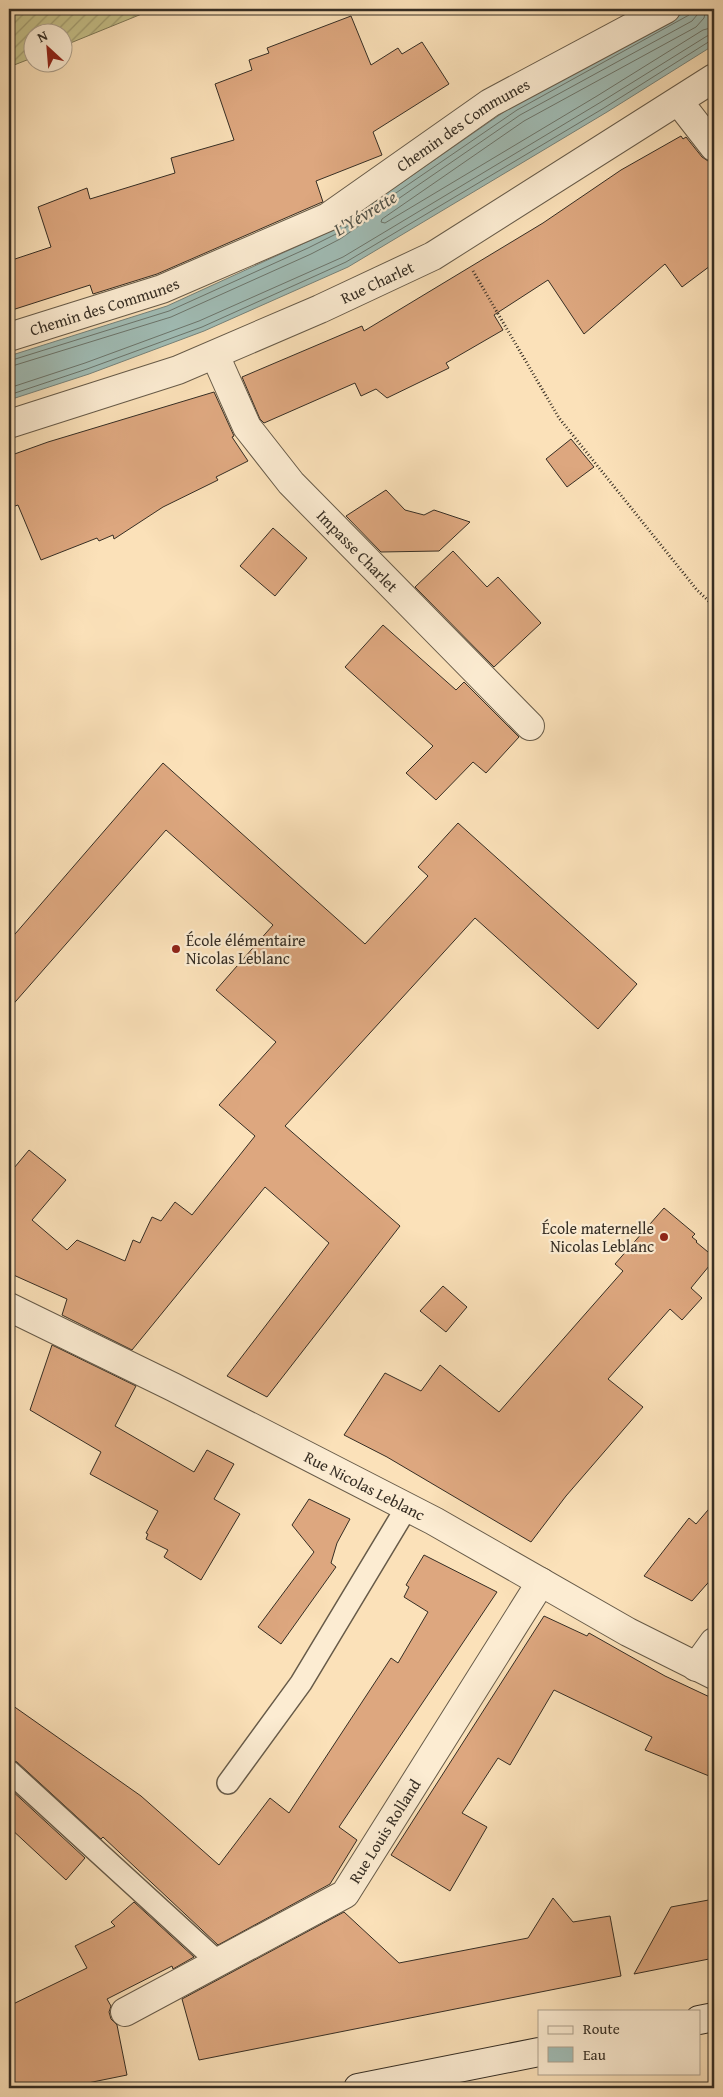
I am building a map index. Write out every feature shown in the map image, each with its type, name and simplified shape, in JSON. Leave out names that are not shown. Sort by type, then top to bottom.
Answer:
[{"type":"street","name":"Chemin des Communes","points":[[9,337],[162,289],[328,217],[490,103],[666,9]]},
{"type":"street","name":"Rue Charlet","points":[[9,424],[178,370],[320,309],[433,256],[679,102],[714,78]]},
{"type":"street","points":[[679,102],[714,147]]},
{"type":"street","name":"Impasse Charlet","points":[[214,355],[247,427],[291,483],[530,726]]},
{"type":"street","name":"Rue Nicolas Leblanc","points":[[9,1307],[173,1387],[407,1507],[628,1632],[705,1671]]},
{"type":"street","name":"Rue Louis Rolland","points":[[125,2012],[346,1894],[541,1582]]},
{"type":"street","points":[[705,1671],[714,1642]]},
{"type":"street","points":[[700,2020],[714,2017]]},
{"type":"street","points":[[358,2088],[538,2052]]},
{"type":"lane","points":[[228,1783],[301,1683],[407,1507]]},
{"type":"lane","points":[[9,1770],[218,1962]]},
{"type":"path","points":[[455,241],[559,418],[698,590],[714,606]]},
{"type":"shaded area","points":[[9,9],[154,9],[72,42],[72,22],[22,22],[22,62],[9,67]]},
{"type":"water","name":"L'Yévrette","points":[[691,9],[714,9],[714,45],[607,112],[348,267],[204,331],[89,374],[9,400],[9,356],[167,306],[333,230],[514,105]]},
{"type":"building","points":[[351,16],[371,65],[398,48],[402,54],[422,42],[449,84],[373,132],[382,155],[316,181],[323,202],[157,274],[93,294],[90,285],[9,311],[9,261],[51,247],[38,207],[87,188],[90,199],[175,173],[171,158],[234,140],[215,84],[252,70],[249,60],[269,53],[267,48]]},
{"type":"building","points":[[681,136],[683,139],[686,137],[702,157],[714,162],[714,263],[682,287],[665,264],[584,334],[548,280],[494,315],[503,330],[446,363],[449,368],[387,398],[376,389],[361,396],[355,383],[264,423],[260,419],[242,377],[362,326],[364,331],[543,223],[621,170]]},
{"type":"building","points":[[214,392],[234,436],[232,437],[248,461],[216,477],[218,480],[163,507],[114,539],[113,535],[99,541],[97,538],[41,560],[18,505],[9,508],[9,456],[48,442]]},
{"type":"building","points":[[571,439],[594,467],[567,487],[546,459]]},
{"type":"building","points":[[386,490],[405,510],[424,515],[434,510],[470,522],[439,551],[381,552],[346,516]]},
{"type":"building","points":[[273,528],[307,558],[275,596],[240,566]]},
{"type":"building","points":[[453,551],[487,587],[498,577],[541,623],[494,667],[415,587]]},
{"type":"building","points":[[383,625],[456,690],[464,682],[519,737],[486,773],[473,762],[436,800],[406,773],[433,746],[345,667]]},
{"type":"building","points":[[163,763],[365,944],[428,876],[418,867],[458,823],[637,984],[598,1029],[475,918],[285,1126],[400,1226],[267,1397],[227,1376],[329,1243],[265,1187],[132,1350],[62,1315],[67,1299],[9,1273],[9,1174],[29,1150],[66,1180],[32,1220],[67,1250],[77,1240],[125,1261],[133,1240],[140,1243],[152,1217],[161,1221],[175,1202],[192,1215],[255,1136],[219,1105],[276,1042],[216,990],[273,925],[166,830],[9,1009],[9,941]]},
{"type":"building","points":[[664,1208],[695,1234],[692,1237],[696,1242],[714,1257],[714,1260],[691,1288],[702,1298],[682,1320],[670,1309],[608,1379],[643,1407],[566,1496],[531,1542],[387,1457],[344,1435],[385,1373],[421,1391],[440,1365],[499,1412],[623,1271],[615,1264]]},
{"type":"building","points":[[443,1286],[467,1307],[446,1332],[420,1311]]},
{"type":"building","points":[[52,1345],[136,1386],[115,1426],[194,1472],[207,1450],[234,1464],[214,1499],[240,1514],[201,1580],[164,1557],[168,1550],[146,1539],[148,1534],[146,1533],[158,1511],[90,1474],[101,1452],[30,1410]]},
{"type":"building","points":[[309,1499],[350,1519],[337,1543],[331,1563],[336,1567],[281,1644],[258,1627],[314,1552],[292,1525]]},
{"type":"building","points":[[714,1503],[714,1576],[692,1601],[644,1576],[689,1518],[696,1524]]},
{"type":"building","points":[[424,1555],[497,1592],[339,1827],[357,1840],[330,1884],[218,1945],[103,1837],[101,1839],[17,1762],[9,1759],[9,1703],[141,1796],[219,1865],[270,1798],[289,1813],[391,1658],[398,1663],[428,1612],[404,1597],[409,1587],[406,1585]]},
{"type":"building","points":[[544,1616],[587,1636],[589,1633],[665,1676],[714,1699],[714,1778],[645,1750],[652,1737],[554,1690],[510,1765],[498,1758],[462,1813],[487,1827],[450,1891],[391,1855]]},
{"type":"building","points":[[9,1788],[85,1858],[66,1880],[9,1827]]},
{"type":"building","points":[[553,1898],[573,1922],[610,1916],[621,1976],[199,2060],[182,1999],[344,1912],[399,1963],[528,1938]]},
{"type":"building","points":[[714,1899],[714,1958],[634,1974],[671,1907]]},
{"type":"building","points":[[134,1902],[194,1957],[173,1969],[172,1966],[107,1999],[111,2006],[109,2012],[111,2019],[117,2025],[127,2075],[63,2088],[9,2088],[9,2006],[87,1968],[75,1946],[115,1926],[111,1922]]},
{"type":"place","name":"École élémentaire Nicolas Leblanc","points":[[176,949]]},
{"type":"place","name":"École maternelle Nicolas Leblanc","points":[[664,1237]]}]
